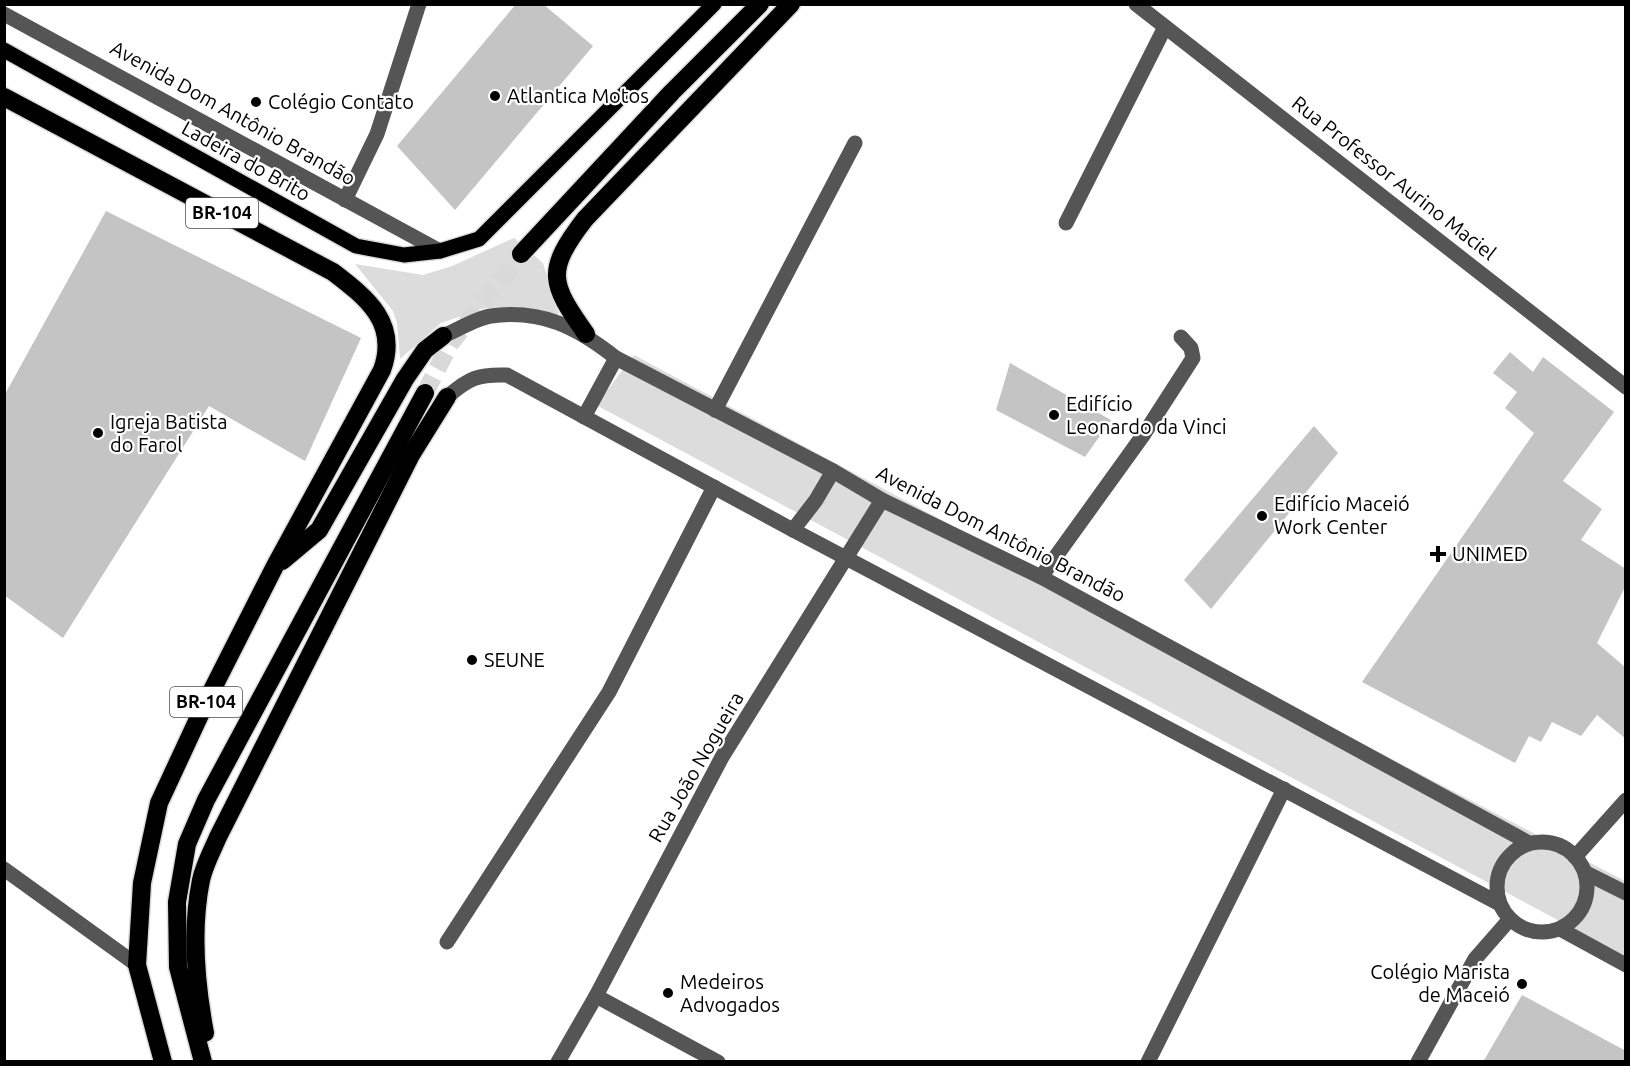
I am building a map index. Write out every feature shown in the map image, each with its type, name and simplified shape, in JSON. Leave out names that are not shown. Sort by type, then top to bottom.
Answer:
[{"type":"highway","points":[[521,254],[672,92],[760,4]]},
{"type":"highway","points":[[586,334],[561,299],[557,268],[564,247],[585,219],[791,4]]},
{"type":"highway","name":"BR-104","points":[[4,97],[333,272],[378,313],[387,334],[388,355],[382,370],[275,567],[205,704],[159,803],[141,883],[137,965],[163,1062]]},
{"type":"highway","points":[[275,567],[319,530],[405,379],[425,350],[443,336]]},
{"type":"highway","name":"BR-104","points":[[203,1062],[178,966],[177,902],[187,844],[206,800],[425,393]]},
{"type":"highway","points":[[211,1062],[198,974],[197,928],[201,879],[218,837],[411,455],[447,397]]},
{"type":"main road","name":"Ladeira do Brito","points":[[4,50],[356,246],[404,255],[440,251],[479,239],[714,4]]},
{"type":"street","points":[[345,200],[377,134],[419,4]]},
{"type":"street","name":"Rua Professor Aurino Maciel","points":[[1136,4],[1626,387]]},
{"type":"street","name":"Avenida Dom Antônio Brandão","points":[[4,14],[440,251]]},
{"type":"street","points":[[1066,223],[1165,27]]},
{"type":"street","points":[[715,410],[855,142]]},
{"type":"street","name":"Avenida Dom Antônio Brandão","points":[[443,336],[489,316],[538,315],[586,334],[615,358],[833,471],[882,500],[1041,577],[1530,843]]},
{"type":"street","points":[[1041,577],[1144,434],[1193,358],[1191,348],[1181,337]]},
{"type":"street","points":[[584,417],[615,358]]},
{"type":"street","points":[[447,397],[466,381],[485,375],[507,375],[793,530],[848,557],[1500,904]]},
{"type":"street","points":[[793,530],[816,500],[833,471]]},
{"type":"street","points":[[447,942],[609,692],[714,487]]},
{"type":"street","name":"Rua João Nogueira","points":[[558,1062],[596,996],[722,757],[882,500]]},
{"type":"street","points":[[1148,1062],[1284,789]]},
{"type":"street","points":[[1575,857],[1626,800]]},
{"type":"street","points":[[1586,873],[1587,888],[1584,905],[1574,919],[1560,929],[1542,932],[1525,929],[1510,919],[1500,904],[1497,879],[1508,856],[1530,843],[1552,843],[1575,857],[1586,873],[1626,893]]},
{"type":"street","points":[[4,869],[137,965]]},
{"type":"street","points":[[1419,1062],[1474,959],[1510,919]]},
{"type":"street","points":[[1560,929],[1626,965]]},
{"type":"street","points":[[596,996],[718,1062]]},
{"type":"shaded area","points":[[514,238],[543,263],[559,316],[485,308],[441,323],[400,359],[397,323],[393,311],[355,264],[423,275],[452,266]]},
{"type":"shaded area","points":[[634,355],[1212,665],[1625,881],[1625,956],[596,405]]},
{"type":"building","name":"Atlantica Motos","points":[[516,4],[543,4],[593,46],[455,210],[397,146]]},
{"type":"building","name":"Igreja Batista do Farol","points":[[106,211],[361,338],[305,461],[209,406],[63,638],[4,595],[4,396]]},
{"type":"building","points":[[1510,352],[1533,372],[1543,357],[1614,412],[1563,481],[1602,509],[1581,540],[1626,569],[1626,585],[1597,643],[1626,668],[1626,739],[1597,715],[1581,736],[1552,722],[1541,742],[1529,736],[1515,763],[1362,682],[1534,433],[1505,408],[1517,392],[1493,373]]},
{"type":"building","name":"Edifício Leonardo da Vinci","points":[[1010,363],[1111,420],[1085,457],[996,410]]},
{"type":"building","name":"Edifício Maceió Work Center","points":[[1314,426],[1338,453],[1211,609],[1184,580]]},
{"type":"building","points":[[1522,995],[1626,1051],[1626,1062],[1483,1062]]},
{"type":"tunnel","points":[[425,393],[450,344],[521,254]]},
{"type":"place","name":"Atlantica Motos","points":[[495,96]]},
{"type":"place","name":"Colégio Contato","points":[[256,102]]},
{"type":"place","name":"Edifício Leonardo da Vinci","points":[[1054,415]]},
{"type":"place","name":"Igreja Batista do Farol","points":[[98,433]]},
{"type":"place","name":"Edifício Maceió Work Center","points":[[1262,516]]},
{"type":"place","name":"UNIMED","points":[[1438,554]]},
{"type":"place","name":"SEUNE","points":[[472,660]]},
{"type":"place","name":"Colégio Marista de Maceió","points":[[1522,984]]},
{"type":"place","name":"Medeiros Advogados","points":[[668,993]]}]
